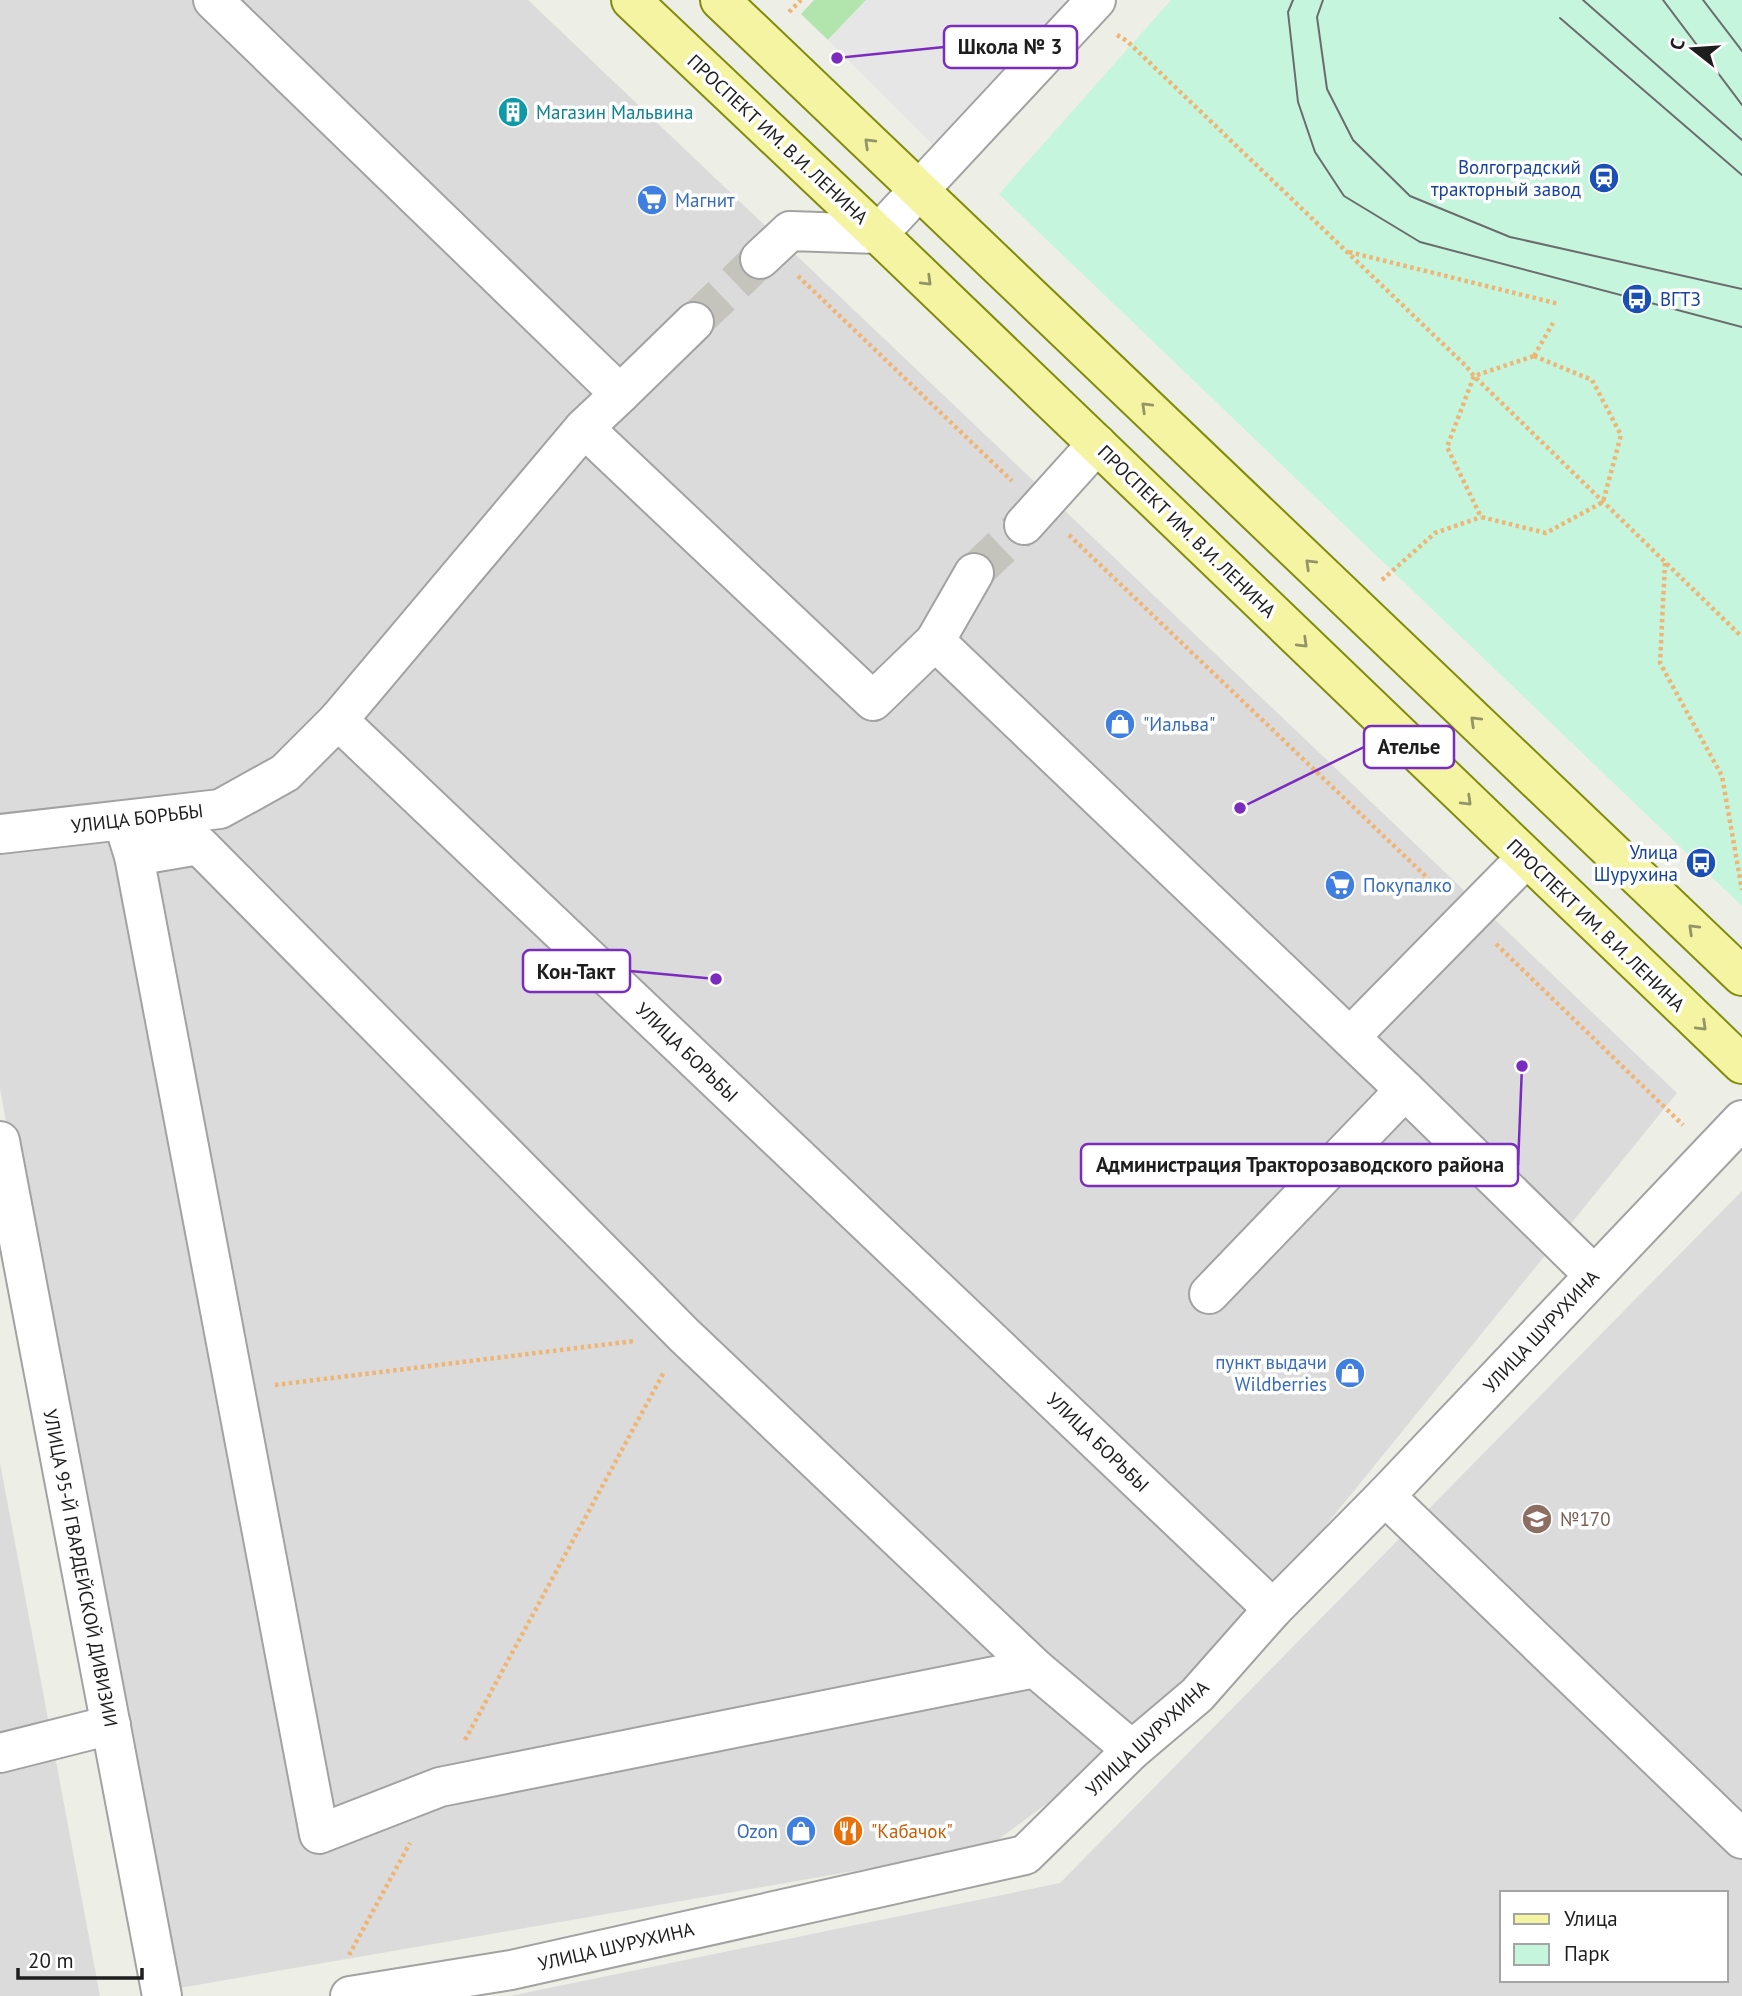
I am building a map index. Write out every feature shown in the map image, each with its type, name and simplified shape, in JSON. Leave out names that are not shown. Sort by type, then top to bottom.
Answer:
[{"type":"main road","name":"ПРОСПЕКТ ИМ. В.И. ЛЕНИНА","points":[[631,0],[1742,1064]]},
{"type":"main road","points":[[720,0],[1742,976]]},
{"type":"street","points":[[213,0],[620,394]]},
{"type":"street","points":[[765,255],[790,232],[878,234],[1088,8]]},
{"type":"street","points":[[338,720],[584,428],[694,322]]},
{"type":"street","points":[[584,428],[873,701],[935,641],[974,573]]},
{"type":"street","points":[[1032,516],[1097,444]]},
{"type":"street","points":[[935,641],[1350,1037],[1594,1275]]},
{"type":"street","name":"УЛИЦА БОРЬБЫ","points":[[0,834],[129,838],[220,809],[285,773],[338,720],[1273,1609]]},
{"type":"street","points":[[1035,1668],[440,1787],[319,1834],[237,1389],[129,838],[200,845],[684,1335],[1035,1668],[1132,1750]]},
{"type":"street","points":[[1350,1037],[1526,858]]},
{"type":"street","points":[[1209,1294],[1405,1090]]},
{"type":"street","name":"УЛИЦА ШУРУХИНА","points":[[348,1979],[511,1970],[1025,1855],[1132,1750],[1197,1695],[1273,1609],[1385,1496],[1742,1120]]},
{"type":"street","name":"УЛИЦА 95-Й ГВАРДЕЙСКОЙ ДИВИЗИИ","points":[[0,1141],[162,1996]]},
{"type":"street","points":[[1385,1496],[1742,1839]]},
{"type":"street","points":[[0,1753],[111,1725]]},
{"type":"path","points":[[786,15],[800,0]]},
{"type":"path","points":[[1088,8],[1127,41],[1348,252],[1742,637]]},
{"type":"path","points":[[1348,252],[1559,304]]},
{"type":"path","points":[[765,255],[1032,516],[1468,917],[1711,1152]]},
{"type":"path","points":[[1534,356],[1553,323]]},
{"type":"path","points":[[1374,587],[1435,533],[1481,517],[1546,533],[1603,502],[1621,435],[1592,380],[1534,356],[1474,376]]},
{"type":"path","points":[[1474,376],[1447,447],[1481,517]]},
{"type":"path","points":[[1665,562],[1660,663],[1722,776],[1742,890]]},
{"type":"path","points":[[237,1389],[684,1335]]},
{"type":"path","points":[[348,1979],[440,1787],[684,1335]]},
{"type":"shaded area","points":[[0,0],[528,0],[1677,1093],[1180,1705],[987,1848],[168,1990],[0,1089]]},
{"type":"shaded area","points":[[866,0],[1063,0],[1081,16],[948,160],[828,40]]},
{"type":"shaded area","points":[[1742,1191],[1742,1996],[510,1996],[1060,1883]]},
{"type":"shaded area","points":[[0,1463],[100,1996],[0,1996]]},
{"type":"green space","points":[[814,0],[866,0],[828,40],[801,14]]},
{"type":"green space","points":[[1171,0],[1742,0],[1742,906],[999,194]]},
{"type":"tunnel","points":[[694,322],[760,259]]},
{"type":"tunnel","points":[[974,573],[1024,525]]},
{"type":"tram line","points":[[1293,0],[1288,12],[1298,102],[1315,152],[1344,196],[1420,242],[1742,327]]},
{"type":"tram line","points":[[1323,0],[1317,17],[1327,89],[1353,140],[1410,196],[1510,237],[1742,289]]},
{"type":"tram line","points":[[1583,0],[1742,140]]},
{"type":"tram line","points":[[1663,0],[1742,105]]},
{"type":"tram line","points":[[1703,0],[1742,51]]},
{"type":"tram line","points":[[1560,18],[1742,175]]},
{"type":"place","name":"Школа № 3","points":[[837,58]]},
{"type":"place","name":"Магазин Мальвина","points":[[513,112]]},
{"type":"place","name":"Волгоградский тракторный завод","points":[[1604,178]]},
{"type":"place","name":"Магнит","points":[[652,200]]},
{"type":"place","name":"ВГТЗ","points":[[1637,299]]},
{"type":"place","name":"\"Иальва\"","points":[[1120,724]]},
{"type":"place","name":"Ателье","points":[[1240,808]]},
{"type":"place","name":"Улица Шурухина","points":[[1701,863]]},
{"type":"place","name":"Покупалко","points":[[1340,885]]},
{"type":"place","name":"Кон-Такт","points":[[716,979]]},
{"type":"place","name":"Администрация Тракторозаводского района","points":[[1522,1066]]},
{"type":"place","name":"пункт выдачи Wildberries","points":[[1350,1373]]},
{"type":"place","name":"№170","points":[[1537,1519]]},
{"type":"place","name":"Ozon","points":[[801,1831]]},
{"type":"place","name":"\"Кабачок\"","points":[[848,1831]]}]
